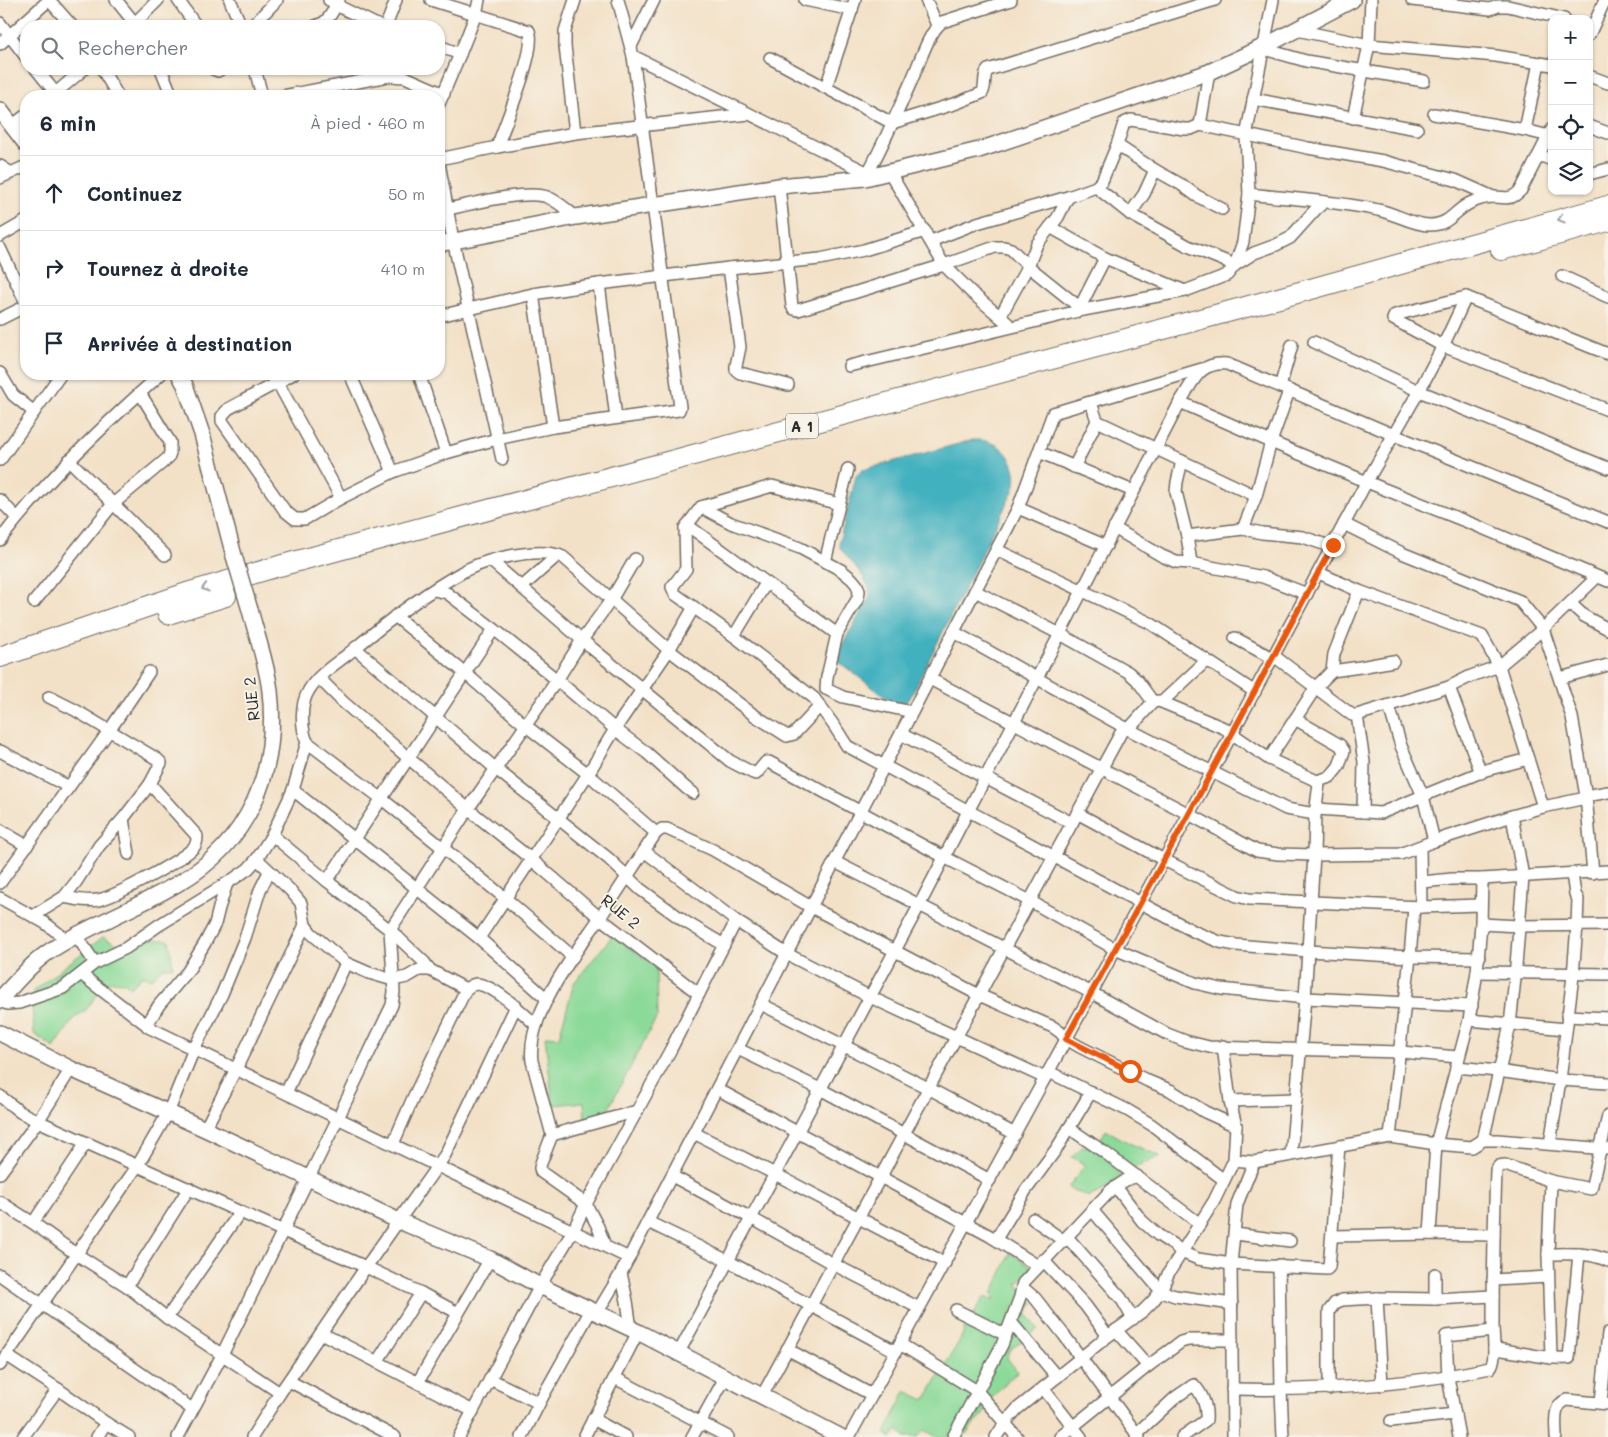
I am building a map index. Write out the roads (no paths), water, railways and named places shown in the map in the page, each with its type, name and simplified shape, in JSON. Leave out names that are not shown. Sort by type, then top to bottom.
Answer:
[{"type":"highway","name":"A 1","points":[[0,657],[190,592],[279,566],[1258,303],[1608,206]]},
{"type":"highway","name":"A 1","points":[[0,671],[103,634],[263,584],[1608,221]]},
{"type":"street","points":[[27,20],[49,0],[67,20]]},
{"type":"street","points":[[116,0],[131,20]]},
{"type":"street","points":[[140,20],[158,0]]},
{"type":"street","points":[[178,0],[192,20]]},
{"type":"street","points":[[230,0],[238,20]]},
{"type":"street","points":[[258,20],[276,0]]},
{"type":"street","points":[[388,20],[396,0]]},
{"type":"street","points":[[431,0],[529,31],[531,37],[526,66],[497,147]]},
{"type":"street","points":[[445,90],[476,14],[479,0]]},
{"type":"street","points":[[271,380],[228,409],[222,416],[222,421],[290,517],[295,519],[305,519],[341,498],[393,472],[446,453],[498,438],[553,427],[677,411],[680,408],[632,51],[618,0]]},
{"type":"street","points":[[632,51],[654,0]]},
{"type":"street","points":[[805,0],[853,5],[826,88]]},
{"type":"street","points":[[926,0],[938,25]]},
{"type":"street","points":[[867,176],[933,31],[942,22],[1011,0]]},
{"type":"street","points":[[770,58],[892,122],[957,103],[982,93],[984,90],[985,74],[988,70],[1215,0]]},
{"type":"street","points":[[849,366],[1082,308],[1185,291],[1227,275],[1243,242],[1248,194],[1246,136],[1273,0]]},
{"type":"street","points":[[502,459],[469,308],[446,242],[653,204],[779,186],[867,176],[979,150],[1210,72],[1264,48],[1352,0]]},
{"type":"street","points":[[1353,118],[1369,45],[1371,0]]},
{"type":"street","points":[[1412,0],[1490,9],[1498,6],[1508,6],[1548,15]]},
{"type":"street","points":[[1593,22],[1605,0]]},
{"type":"street","points":[[571,1],[565,46],[575,133]]},
{"type":"street","points":[[327,20],[330,18],[334,2],[368,20]]},
{"type":"street","points":[[0,23],[20,48]]},
{"type":"street","points":[[0,44],[20,27]]},
{"type":"street","points":[[1297,30],[1369,45],[1496,56],[1548,64]]},
{"type":"street","points":[[445,48],[460,54]]},
{"type":"street","points":[[1264,48],[1306,60],[1424,81]]},
{"type":"street","points":[[632,51],[867,176]]},
{"type":"street","points":[[1525,130],[1539,63]]},
{"type":"street","points":[[1200,125],[1210,72]]},
{"type":"street","points":[[40,75],[51,90]]},
{"type":"street","points":[[61,90],[77,75]]},
{"type":"street","points":[[106,75],[114,90]]},
{"type":"street","points":[[163,75],[170,90]]},
{"type":"street","points":[[257,75],[260,90]]},
{"type":"street","points":[[315,90],[389,76],[405,77],[426,90]]},
{"type":"street","points":[[1593,77],[1608,82]]},
{"type":"street","points":[[1253,99],[1417,129]]},
{"type":"street","points":[[0,110],[20,136]]},
{"type":"street","points":[[445,158],[575,133],[748,114]]},
{"type":"street","points":[[1434,114],[1548,133]]},
{"type":"street","points":[[12,126],[20,120]]},
{"type":"street","points":[[445,314],[533,294],[599,284],[820,259],[928,236],[977,223],[1096,187],[1102,181],[1124,122],[1127,120],[1184,129],[1191,129],[1200,125],[1246,136],[1383,161],[1455,180],[1493,197],[1504,199],[1514,197],[1521,190],[1548,137]]},
{"type":"street","points":[[1593,127],[1608,133]]},
{"type":"street","points":[[1117,145],[1197,196],[1222,209]]},
{"type":"street","points":[[1539,155],[1548,158]]},
{"type":"street","points":[[0,166],[5,175],[20,169]]},
{"type":"street","points":[[1593,173],[1608,169]]},
{"type":"street","points":[[1130,214],[1144,194],[1155,170]]},
{"type":"street","points":[[890,172],[944,265],[972,293],[1011,326]]},
{"type":"street","points":[[779,186],[792,306],[794,309],[798,310],[944,265],[995,247],[1011,249],[1028,266],[1082,308]]},
{"type":"street","points":[[1096,187],[1130,214],[1188,246],[1234,264]]},
{"type":"street","points":[[445,210],[532,194],[556,200],[576,217]]},
{"type":"street","points":[[1248,194],[1381,210],[1428,225],[1451,219],[1463,205],[1493,197]]},
{"type":"street","points":[[1000,317],[1028,266],[1037,244],[1058,217],[1068,197]]},
{"type":"street","points":[[1234,264],[1254,253],[1290,238],[1324,202]]},
{"type":"street","points":[[0,236],[20,224]]},
{"type":"street","points":[[1050,227],[1105,258],[1185,291]]},
{"type":"street","points":[[0,248],[20,292]]},
{"type":"street","points":[[1082,308],[1105,258]]},
{"type":"street","points":[[729,268],[740,348],[736,370],[740,373],[788,385]]},
{"type":"street","points":[[1562,276],[1608,297]]},
{"type":"street","points":[[599,284],[616,418]]},
{"type":"street","points":[[533,294],[553,427]]},
{"type":"street","points":[[849,1437],[1274,659],[1306,594],[1367,481],[1443,346],[1466,297]]},
{"type":"street","points":[[1608,354],[1466,297],[1393,317],[1393,319],[1443,346],[1608,410]]},
{"type":"street","points":[[0,319],[20,308]]},
{"type":"street","points":[[1314,342],[1419,391],[1608,468]]},
{"type":"street","points":[[1243,529],[1256,496],[1271,442],[1285,389],[1292,344]]},
{"type":"street","points":[[522,1437],[539,1403],[594,1312],[621,1273],[812,907],[1018,508],[1053,413],[1211,365],[1226,364],[1608,522]]},
{"type":"street","points":[[678,1354],[920,904],[1180,402],[1202,369]]},
{"type":"street","points":[[1,376],[13,395],[34,412]]},
{"type":"street","points":[[0,460],[57,380]]},
{"type":"street","points":[[0,540],[69,460],[154,380]]},
{"type":"street","name":"RUE 2","points":[[0,1001],[42,956],[71,938],[170,888],[201,869],[222,850],[251,806],[260,789],[267,768],[272,718],[266,669],[202,434],[182,380]]},
{"type":"street","points":[[277,380],[341,498]]},
{"type":"street","points":[[353,380],[393,472]]},
{"type":"street","points":[[421,380],[446,453]]},
{"type":"street","points":[[34,602],[113,504],[168,458],[170,442],[140,393]]},
{"type":"street","points":[[1074,467],[1097,421],[1091,402]]},
{"type":"street","points":[[1180,402],[1367,481],[1384,490],[1475,525],[1608,581]]},
{"type":"street","points":[[1097,421],[1256,496]]},
{"type":"street","points":[[1039,452],[1134,491]]},
{"type":"street","points":[[69,460],[165,555]]},
{"type":"street","points":[[1182,461],[1176,482],[1176,492],[1187,536],[1191,563]]},
{"type":"street","points":[[825,562],[848,470]]},
{"type":"street","points":[[839,504],[772,486],[701,507],[686,525],[686,569],[672,587],[675,594],[734,636],[817,702],[847,746],[1195,932],[1220,942],[1308,952],[1479,958]]},
{"type":"street","points":[[0,500],[17,518]]},
{"type":"street","points":[[0,1001],[8,1004],[19,1003],[63,988],[95,963],[126,948],[158,925],[248,869],[257,860],[272,835],[294,790],[307,742],[304,733],[304,703],[308,691],[319,678],[395,616],[468,570],[491,561],[545,552],[562,557],[669,650],[754,715],[787,736],[794,734],[826,689],[826,677],[837,634],[858,598],[857,585],[841,570],[800,548],[731,523],[701,507]]},
{"type":"street","points":[[1018,508],[1106,546]]},
{"type":"street","points":[[1344,524],[1402,552],[1520,602],[1543,629],[1572,717],[1586,797],[1593,873]]},
{"type":"street","points":[[686,525],[837,634]]},
{"type":"street","points":[[1114,528],[1176,562],[1191,563],[1263,577],[1306,594]]},
{"type":"street","points":[[1187,536],[1243,529],[1303,537],[1332,547]]},
{"type":"street","points":[[997,550],[1150,623],[1255,692]]},
{"type":"street","points":[[522,587],[558,555]]},
{"type":"street","points":[[178,1437],[222,1355],[284,1230],[392,1005],[394,992],[390,930],[468,808],[611,600],[635,559]]},
{"type":"street","points":[[491,561],[582,640],[739,767],[756,774],[765,763],[769,762],[944,857],[1030,900],[1116,949],[1195,983],[1221,989],[1305,998],[1472,1006]]},
{"type":"street","points":[[1319,573],[1359,591],[1482,636],[1499,666],[1543,806]]},
{"type":"street","points":[[1235,638],[1274,659],[1278,659],[1352,716],[1356,716],[1448,687],[1470,676],[1499,666],[1571,604],[1597,577]]},
{"type":"street","points":[[734,636],[766,583]]},
{"type":"street","points":[[434,590],[447,593],[494,629],[615,729],[647,753],[693,793]]},
{"type":"street","points":[[975,591],[1060,634],[1128,672],[1157,702],[1224,728],[1269,759],[1317,781],[1330,777],[1339,766],[1344,751],[1340,745],[1296,719]]},
{"type":"street","points":[[1332,671],[1334,654],[1359,591]]},
{"type":"street","points":[[1571,604],[1584,616],[1608,629]]},
{"type":"street","points":[[479,938],[588,774],[615,729],[669,650],[694,607]]},
{"type":"street","points":[[395,616],[525,725],[588,774],[656,833]]},
{"type":"street","points":[[327,881],[494,629]]},
{"type":"street","points":[[954,632],[1126,728],[1286,809],[1381,813],[1481,773],[1528,759]]},
{"type":"street","points":[[355,648],[435,718],[609,859],[661,905],[724,945]]},
{"type":"street","points":[[762,1396],[1101,769],[1126,728],[1206,661]]},
{"type":"street","points":[[1269,759],[1316,687],[1332,671],[1393,661]]},
{"type":"street","points":[[1560,678],[1608,665]]},
{"type":"street","points":[[0,883],[69,788],[149,672]]},
{"type":"street","name":"RUE 2","points":[[319,678],[344,702],[468,808],[600,918],[698,994]]},
{"type":"street","points":[[930,679],[1256,851],[1314,855],[1400,854],[1434,841],[1543,806],[1608,792]]},
{"type":"street","points":[[1448,687],[1481,773]]},
{"type":"street","points":[[826,689],[843,697],[912,712]]},
{"type":"street","points":[[33,916],[64,897],[99,846],[150,784],[160,766],[160,761],[76,710],[49,697]]},
{"type":"street","points":[[1388,706],[1401,746],[1423,796],[1434,841]]},
{"type":"street","points":[[1356,716],[1364,762],[1362,812]]},
{"type":"street","points":[[901,734],[985,779],[1075,818],[1237,896],[1249,899],[1417,907],[1480,905]]},
{"type":"street","points":[[307,742],[382,799],[505,898],[573,957]]},
{"type":"street","points":[[0,751],[69,788]]},
{"type":"street","points":[[1291,1155],[1305,998],[1315,811],[1319,784],[1317,781]]},
{"type":"street","points":[[64,897],[78,900],[100,899],[146,878],[186,854],[195,846],[197,842],[196,836],[150,784]]},
{"type":"street","points":[[294,790],[354,840],[479,938],[548,999]]},
{"type":"street","points":[[1483,1140],[1510,1024],[1524,877],[1512,816]]},
{"type":"street","points":[[123,819],[129,854]]},
{"type":"street","points":[[605,1246],[586,1204],[541,1172],[540,1163],[552,1136],[530,1050],[536,1024],[548,999],[573,957],[656,833],[662,829],[713,850],[812,907],[979,994],[1053,1027],[1066,1039],[1148,1081],[1170,1090],[1206,1112],[1236,1126]]},
{"type":"street","points":[[0,830],[27,846]]},
{"type":"street","points":[[272,835],[390,930],[430,970],[466,989]]},
{"type":"street","points":[[1390,1137],[1401,1052],[1410,957],[1422,882],[1420,847]]},
{"type":"street","points":[[644,851],[736,921],[787,954],[870,997],[956,1038],[1091,1092],[1128,1110],[1152,1125],[1224,1180]]},
{"type":"street","points":[[257,860],[290,890],[300,903],[305,925],[311,933],[346,964],[393,980],[407,977],[419,970],[430,970]]},
{"type":"street","points":[[835,862],[1092,992],[1167,1034],[1185,1041],[1209,1047],[1401,1052],[1498,1071],[1560,1080],[1608,1083]]},
{"type":"street","points":[[1422,882],[1608,871]]},
{"type":"street","points":[[5,1356],[138,1165],[168,1113],[194,1049],[222,994],[245,938],[260,890],[269,872]]},
{"type":"street","points":[[1550,1144],[1560,1080],[1577,925],[1578,899],[1575,894],[1572,874]]},
{"type":"street","points":[[1430,1234],[1436,1144],[1469,1020],[1477,972],[1482,879]]},
{"type":"street","points":[[148,1026],[159,1005],[188,971],[205,943],[215,924],[218,908],[227,883]]},
{"type":"street","points":[[0,898],[71,938],[95,963]]},
{"type":"street","points":[[460,1437],[540,1286],[573,1231],[736,921]]},
{"type":"street","points":[[1481,924],[1519,926],[1608,925]]},
{"type":"street","points":[[205,1129],[305,925]]},
{"type":"street","points":[[286,1093],[346,964]]},
{"type":"street","points":[[1477,972],[1608,974]]},
{"type":"street","points":[[82,975],[148,1026],[629,1258]]},
{"type":"street","points":[[393,1144],[413,1098],[466,989],[478,984],[491,989],[516,1006],[536,1024]]},
{"type":"street","points":[[761,1004],[1015,1134]]},
{"type":"street","points":[[258,1435],[280,1393],[444,1155],[516,1006]]},
{"type":"street","points":[[1567,1016],[1608,1018]]},
{"type":"street","points":[[1469,1020],[1566,1029]]},
{"type":"street","points":[[0,1033],[71,1069],[205,1129],[399,1221],[490,1259],[841,1437]]},
{"type":"street","points":[[996,1437],[1017,1409],[1112,1333],[1133,1319],[1152,1302],[1161,1291],[1168,1274],[1214,1201],[1234,1160],[1236,1126],[1230,1101],[1223,1046]]},
{"type":"street","points":[[738,1049],[820,1089],[990,1180]]},
{"type":"street","points":[[0,1173],[38,1121],[71,1069]]},
{"type":"street","points":[[717,1089],[1041,1263],[1148,1366]]},
{"type":"street","points":[[996,1239],[1026,1190],[1057,1148],[1091,1092]]},
{"type":"street","points":[[0,1096],[20,1112],[38,1121],[366,1267],[458,1313]]},
{"type":"street","points":[[1230,1101],[1296,1099]]},
{"type":"street","points":[[552,1136],[637,1111]]},
{"type":"street","points":[[1232,1389],[1329,1389],[1382,1385],[1448,1377],[1490,1368],[1493,1364],[1494,1349],[1493,1280],[1496,1170],[1499,1166],[1505,1165],[1551,1181],[1591,1189],[1605,1148],[1608,1116]]},
{"type":"street","points":[[1069,1128],[1200,1224]]},
{"type":"street","points":[[694,1133],[944,1263]]},
{"type":"street","points":[[1234,1160],[1254,1162],[1390,1137],[1472,1147],[1483,1140],[1497,1140],[1605,1148]]},
{"type":"street","points":[[33,1223],[86,1143]]},
{"type":"street","points":[[1114,1188],[1127,1199],[1142,1220],[1158,1235],[1181,1252],[1198,1259],[1231,1264],[1327,1268],[1329,1267],[1339,1146]]},
{"type":"street","points":[[1233,1437],[1231,1264],[1237,1204],[1254,1162]]},
{"type":"street","points":[[672,1176],[752,1218],[833,1264],[919,1308]]},
{"type":"street","points":[[953,1437],[1002,1345],[1023,1283],[1114,1188],[1126,1180],[1137,1176]]},
{"type":"street","points":[[1551,1181],[1548,1254],[1551,1358]]},
{"type":"street","points":[[127,1286],[190,1188]]},
{"type":"street","points":[[0,1202],[127,1286],[167,1318],[280,1393]]},
{"type":"street","points":[[1092,1210],[1161,1291],[1175,1296],[1232,1304]]},
{"type":"street","points":[[167,1318],[240,1212]]},
{"type":"street","points":[[1033,1219],[1065,1239],[1121,1298],[1133,1319]]},
{"type":"street","points":[[648,1222],[728,1261],[811,1306],[897,1347],[977,1391],[1017,1437]]},
{"type":"street","points":[[1234,1234],[1290,1240]]},
{"type":"street","points":[[1332,1236],[1494,1235]]},
{"type":"street","points":[[1548,1254],[1579,1254],[1598,1256],[1608,1260]]},
{"type":"street","points":[[1494,1349],[1551,1358],[1570,1357],[1579,1254]]},
{"type":"street","points":[[418,1382],[490,1259]]},
{"type":"street","points":[[1279,1265],[1280,1390],[1283,1437]]},
{"type":"street","points":[[584,1437],[615,1378],[634,1331],[621,1273]]},
{"type":"street","points":[[1435,1274],[1435,1299]]},
{"type":"street","points":[[0,1276],[192,1409]]},
{"type":"street","points":[[1493,1280],[1548,1277]]},
{"type":"street","points":[[1022,1287],[1035,1298],[1064,1335],[1137,1436],[1176,1397],[1194,1385],[1206,1405],[1206,1420],[1182,1437]]},
{"type":"street","points":[[377,1362],[421,1293]]},
{"type":"street","points":[[1329,1389],[1329,1312],[1332,1306],[1342,1300],[1493,1296]]},
{"type":"street","points":[[1377,1298],[1382,1385]]},
{"type":"street","points":[[956,1310],[1006,1335]]},
{"type":"street","points":[[1011,1322],[1057,1377]]},
{"type":"street","points":[[1458,1437],[1448,1377],[1446,1336],[1493,1331]]},
{"type":"street","points":[[1556,1437],[1556,1414],[1561,1403],[1567,1400],[1604,1403],[1608,1332]]},
{"type":"street","points":[[322,1333],[473,1411]]},
{"type":"street","points":[[1060,1437],[1148,1366],[1181,1342],[1188,1340],[1232,1340]]},
{"type":"street","points":[[0,1342],[5,1356],[58,1389],[106,1424],[128,1437]]},
{"type":"street","points":[[787,1349],[872,1395]]},
{"type":"street","points":[[615,1378],[728,1437]]},
{"type":"street","points":[[692,1437],[725,1378]]},
{"type":"street","points":[[490,1379],[539,1403]]},
{"type":"street","points":[[289,1381],[396,1437]]},
{"type":"street","points":[[1043,1388],[1081,1437]]},
{"type":"street","points":[[23,1437],[58,1389]]},
{"type":"street","points":[[1391,1422],[1455,1414]]},
{"type":"street","points":[[593,1419],[626,1437]]},
{"type":"street","points":[[97,1437],[106,1424]]},
{"type":"water","points":[[973,440],[985,441],[996,445],[1007,454],[1014,468],[1014,489],[910,698],[902,703],[893,703],[839,662],[836,655],[870,597],[864,578],[840,548],[839,543],[856,476],[862,470]]}]
